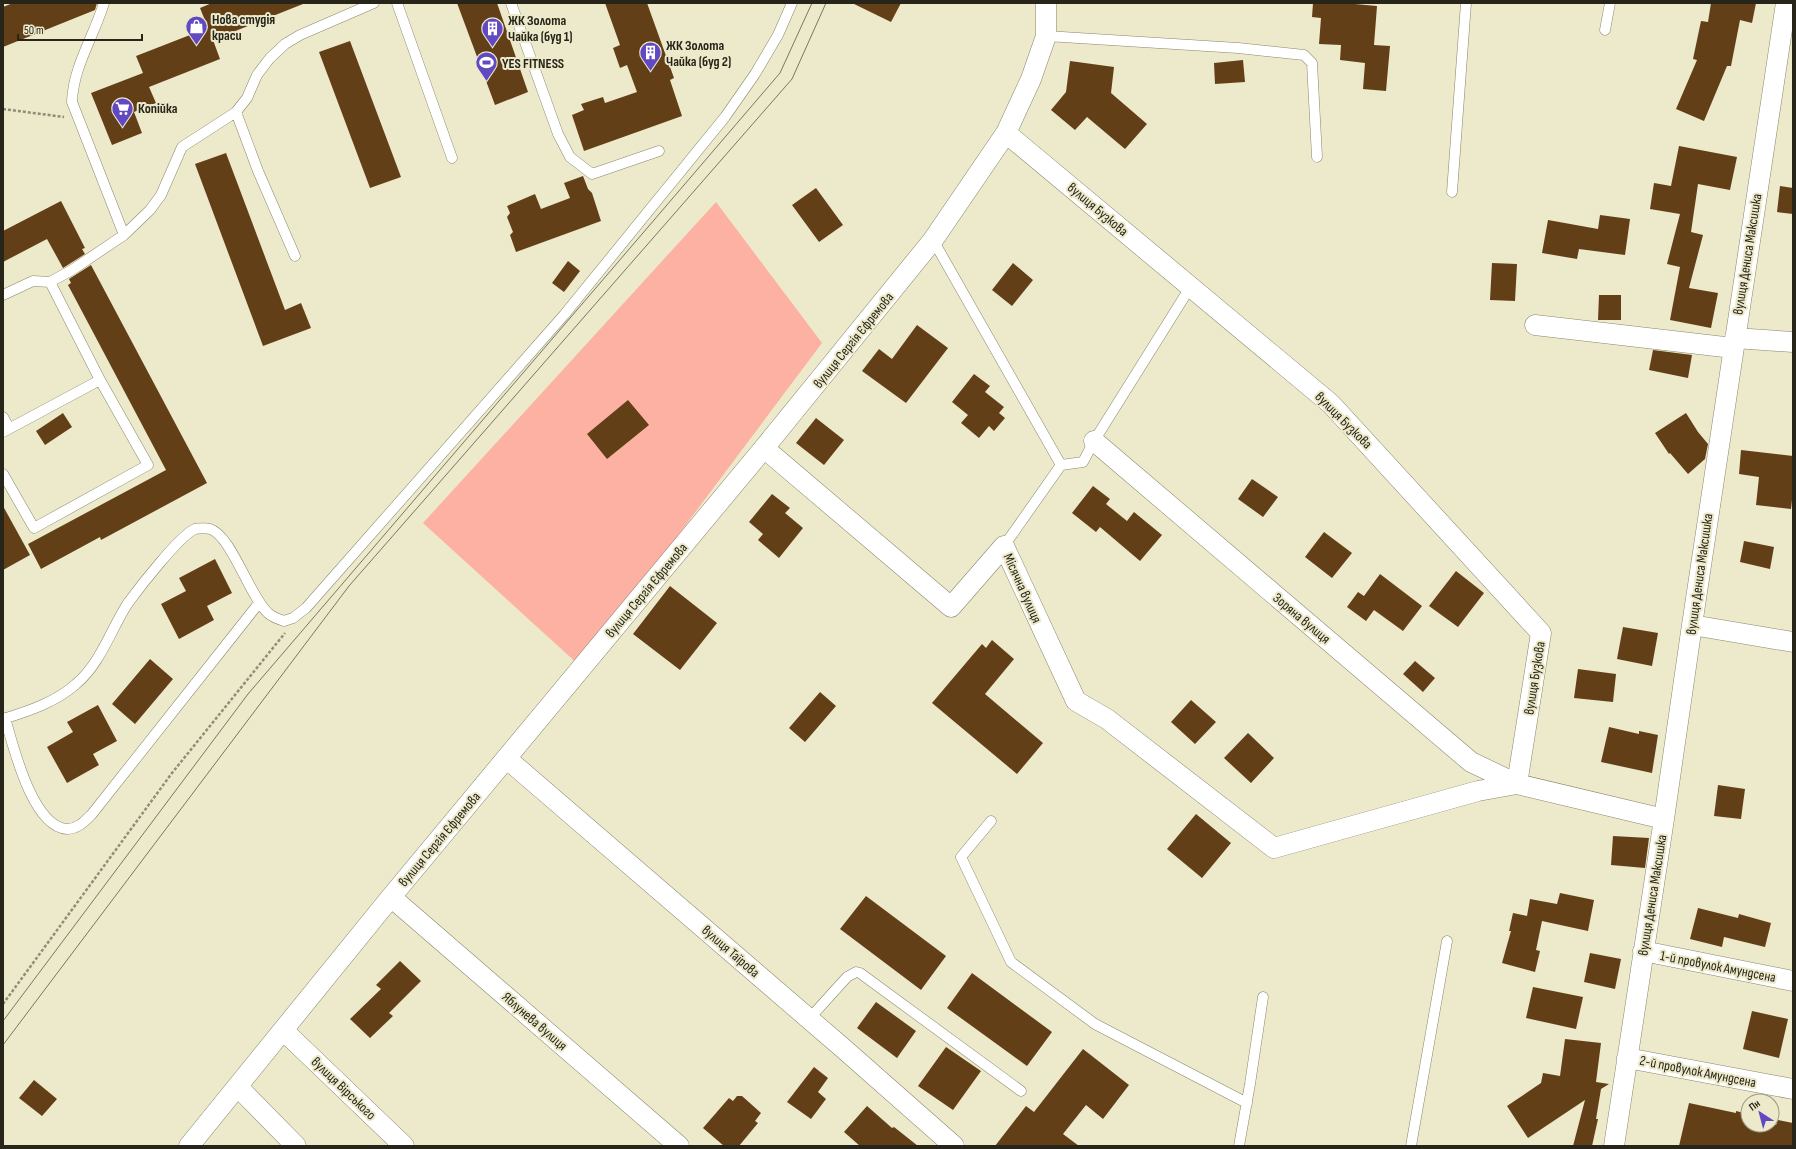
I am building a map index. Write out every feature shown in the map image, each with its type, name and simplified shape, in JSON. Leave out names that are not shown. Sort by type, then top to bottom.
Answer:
[{"type":"street","name":"вулиця Сергія Єфремова","points":[[189,1146],[284,1031],[391,896],[764,448],[933,240],[1006,133],[1032,80],[1046,36],[1046,3]]},
{"type":"street","name":"вулиця Дениса Максишка","points":[[1614,1146],[1786,3]]},
{"type":"street","name":"вулиця Бузкова","points":[[1006,133],[1331,404],[1541,633],[1517,784]]},
{"type":"street","points":[[1535,325],[1734,343],[1793,342]]},
{"type":"street","name":"Зоряна вулиця","points":[[1094,442],[1470,762],[1517,784]]},
{"type":"street","name":"Місячна вулиця","points":[[764,448],[951,607],[1004,546],[1076,701],[1107,719],[1274,848],[1478,791],[1517,784]]},
{"type":"street","points":[[1692,625],[1793,642]]},
{"type":"street","name":"вулиця Таїрова","points":[[506,758],[810,1019],[954,1146]]},
{"type":"street","points":[[1517,784],[1664,819]]},
{"type":"street","name":"Яблунева вулиця","points":[[391,896],[678,1146]]},
{"type":"street","name":"1-й провулок Амундсена","points":[[1643,951],[1793,981]]},
{"type":"street","name":"вулиця Вірського","points":[[284,1031],[404,1146]]},
{"type":"street","name":"2-й провулок Амундсена","points":[[1627,1058],[1793,1089]]},
{"type":"street","points":[[238,1087],[296,1146]]},
{"type":"lane","points":[[104,3],[76,73],[72,90],[72,102],[124,235]]},
{"type":"lane","points":[[3,295],[33,281],[50,282],[85,262],[124,235],[150,210],[161,195],[182,147],[236,112],[247,98],[257,75],[270,58],[285,44],[300,35],[374,3]]},
{"type":"lane","points":[[397,3],[452,158]]},
{"type":"lane","points":[[511,3],[558,134],[570,157],[592,174],[659,151]]},
{"type":"lane","points":[[259,603],[92,814],[81,825],[67,829],[53,824],[41,811],[31,794],[22,774],[4,718],[42,706],[76,684],[89,671],[128,603],[161,560],[195,529],[211,529],[221,538],[230,550],[259,603],[269,615],[284,621],[293,618],[306,608],[564,314],[725,117],[756,74],[778,35],[792,3]]},
{"type":"lane","points":[[1452,192],[1466,3]]},
{"type":"lane","points":[[1605,30],[1610,3]]},
{"type":"lane","points":[[1046,36],[1238,48],[1304,55],[1312,63],[1317,157]]},
{"type":"lane","points":[[236,112],[258,171],[295,256]]},
{"type":"lane","points":[[933,240],[1061,465]]},
{"type":"lane","points":[[3,474],[34,528],[148,465],[100,380],[50,282]]},
{"type":"lane","points":[[1004,546],[1061,465],[1083,462],[1191,286]]},
{"type":"lane","points":[[3,417],[6,430],[100,380]]},
{"type":"lane","points":[[991,821],[961,857],[1011,962],[1095,1024],[1247,1103]]},
{"type":"lane","points":[[1411,1146],[1447,941]]},
{"type":"lane","points":[[810,1019],[847,977],[856,972],[860,973],[1021,1091]]},
{"type":"lane","points":[[1239,1146],[1263,997]]},
{"type":"path","points":[[3,109],[78,119]]},
{"type":"path","points":[[3,1004],[172,773],[286,632]]},
{"type":"shaded area","points":[[716,202],[822,343],[580,666],[423,523]]},
{"type":"building","points":[[13,3],[97,3],[95,10],[3,47],[3,7]]},
{"type":"building","points":[[212,3],[303,4],[213,40],[220,59],[149,87],[156,103],[134,112],[142,133],[112,145],[91,93],[143,73],[136,56],[208,28],[200,8]]},
{"type":"building","name":"ЖК Золота Чайка (буд 1)","points":[[457,3],[497,3],[528,92],[495,105]]},
{"type":"building","name":"ЖК Золота Чайка (буд 2)","points":[[605,3],[647,3],[674,78],[670,80],[682,116],[584,151],[572,115],[584,110],[581,104],[603,97],[605,103],[637,92],[627,65],[620,68],[613,48],[620,45]]},
{"type":"building","points":[[852,3],[901,3],[891,22]]},
{"type":"building","points":[[1313,3],[1355,3],[1377,6],[1374,45],[1390,46],[1386,91],[1363,89],[1365,63],[1340,60],[1341,45],[1319,44],[1321,18],[1312,17]]},
{"type":"building","points":[[1711,3],[1756,3],[1752,23],[1740,20],[1731,66],[1727,66],[1704,121],[1676,109],[1697,60],[1693,59],[1701,21],[1708,22]]},
{"type":"building","points":[[350,41],[401,177],[370,188],[319,52]]},
{"type":"building","points":[[1243,60],[1245,82],[1215,84],[1214,63]]},
{"type":"building","points":[[1070,61],[1114,67],[1111,93],[1147,124],[1125,149],[1087,117],[1075,130],[1051,110],[1066,92]]},
{"type":"building","points":[[1679,146],[1737,157],[1730,190],[1698,184],[1691,232],[1703,235],[1689,288],[1718,293],[1711,328],[1670,320],[1680,267],[1667,264],[1680,214],[1650,209],[1654,183],[1671,186]]},
{"type":"building","points":[[226,153],[285,310],[301,303],[311,328],[263,346],[195,164]]},
{"type":"building","points":[[583,176],[588,189],[592,193],[601,221],[516,252],[510,235],[513,232],[507,217],[510,213],[507,206],[535,194],[541,209],[570,198],[564,183]]},
{"type":"building","points":[[1780,186],[1793,188],[1793,214],[1777,212]]},
{"type":"building","points":[[816,188],[843,225],[819,242],[792,205]]},
{"type":"building","points":[[61,201],[85,248],[82,249],[85,254],[63,268],[47,239],[3,262],[3,231]]},
{"type":"building","points":[[1600,215],[1630,219],[1625,255],[1579,249],[1577,259],[1542,253],[1548,220],[1598,229]]},
{"type":"building","points":[[568,261],[580,271],[564,292],[552,283]]},
{"type":"building","points":[[1013,263],[1033,280],[1012,306],[992,290]]},
{"type":"building","points":[[1492,263],[1517,264],[1515,301],[1490,300]]},
{"type":"building","points":[[91,265],[207,483],[101,540],[100,537],[41,569],[28,544],[166,470],[68,285],[71,283],[69,279]]},
{"type":"building","points":[[1599,295],[1621,295],[1621,320],[1598,320]]},
{"type":"building","points":[[917,325],[948,348],[906,403],[862,371],[879,349],[892,359]]},
{"type":"building","points":[[1653,350],[1692,355],[1688,378],[1649,370]]},
{"type":"building","points":[[974,374],[990,386],[985,392],[1004,407],[999,413],[1005,418],[994,431],[989,426],[979,438],[961,423],[968,415],[952,402]]},
{"type":"building","points":[[628,400],[649,425],[607,459],[587,434]]},
{"type":"building","points":[[63,413],[72,427],[45,445],[36,431]]},
{"type":"building","points":[[1686,413],[1698,432],[1708,444],[1705,459],[1688,474],[1670,453],[1669,454],[1655,433]]},
{"type":"building","points":[[816,418],[844,440],[824,465],[796,443]]},
{"type":"building","points":[[1741,450],[1793,456],[1793,491],[1791,509],[1756,505],[1759,477],[1739,474]]},
{"type":"building","points":[[1252,479],[1278,497],[1263,517],[1238,499]]},
{"type":"building","points":[[1093,486],[1110,499],[1106,504],[1127,521],[1134,512],[1162,535],[1140,561],[1100,527],[1096,532],[1072,513]]},
{"type":"building","points":[[772,494],[790,508],[785,513],[803,528],[779,558],[758,540],[763,534],[749,522]]},
{"type":"building","points":[[3,506],[30,555],[3,570]]},
{"type":"building","points":[[1324,532],[1352,553],[1332,578],[1305,557]]},
{"type":"building","points":[[1744,541],[1774,547],[1770,569],[1740,562]]},
{"type":"building","points":[[215,559],[232,593],[207,606],[214,620],[179,639],[161,604],[186,591],[179,578]]},
{"type":"building","points":[[1456,571],[1484,593],[1458,627],[1429,606]]},
{"type":"building","points":[[1380,574],[1422,606],[1403,631],[1374,610],[1366,621],[1347,607],[1358,592],[1364,596]]},
{"type":"building","points":[[670,586],[717,623],[680,670],[633,634]]},
{"type":"building","points":[[1623,627],[1658,633],[1652,666],[1617,659]]},
{"type":"building","points":[[992,640],[1014,659],[985,694],[1043,743],[1017,774],[932,703],[982,644],[986,648]]},
{"type":"building","points":[[150,659],[173,679],[135,724],[112,704]]},
{"type":"building","points":[[1415,661],[1435,678],[1423,692],[1403,674]]},
{"type":"building","points":[[1578,669],[1616,674],[1613,702],[1574,698]]},
{"type":"building","points":[[820,692],[836,706],[805,742],[789,728]]},
{"type":"building","points":[[1191,700],[1216,722],[1195,744],[1171,722]]},
{"type":"building","points":[[98,705],[117,741],[93,754],[99,765],[67,783],[47,747],[73,732],[67,722]]},
{"type":"building","points":[[1609,727],[1639,734],[1639,731],[1658,735],[1652,773],[1601,762]]},
{"type":"building","points":[[1248,733],[1274,758],[1251,783],[1224,758]]},
{"type":"building","points":[[1718,785],[1745,789],[1741,819],[1714,816]]},
{"type":"building","points":[[1196,814],[1231,843],[1202,878],[1167,849]]},
{"type":"building","points":[[1613,836],[1649,838],[1645,868],[1611,865]]},
{"type":"building","points":[[1560,893],[1594,900],[1588,931],[1542,921],[1536,950],[1540,951],[1535,972],[1502,963],[1511,931],[1509,931],[1513,913],[1527,916],[1530,899],[1557,904]]},
{"type":"building","points":[[866,896],[946,956],[921,990],[840,929]]},
{"type":"building","points":[[1698,908],[1738,918],[1739,914],[1771,923],[1765,947],[1724,937],[1722,947],[1690,939]]},
{"type":"building","points":[[1590,953],[1621,959],[1615,989],[1584,982]]},
{"type":"building","points":[[400,961],[421,981],[389,1013],[393,1016],[370,1038],[350,1019],[381,989],[376,985]]},
{"type":"building","points":[[972,973],[1052,1032],[1027,1066],[947,1008]]},
{"type":"building","points":[[1533,987],[1583,997],[1576,1029],[1526,1018]]},
{"type":"building","points":[[876,1002],[916,1031],[897,1058],[857,1028]]},
{"type":"building","points":[[1752,1011],[1788,1019],[1779,1058],[1743,1049]]},
{"type":"building","points":[[1565,1039],[1601,1043],[1596,1082],[1609,1084],[1601,1089],[1596,1119],[1598,1119],[1592,1146],[1573,1146],[1585,1100],[1528,1138],[1507,1106],[1541,1083],[1543,1073],[1560,1076]]},
{"type":"building","points":[[946,1047],[981,1071],[953,1110],[918,1086]]},
{"type":"building","points":[[1083,1049],[1129,1085],[1103,1119],[1086,1105],[1063,1134],[1079,1146],[995,1146],[1026,1106],[1034,1112]]},
{"type":"building","points":[[814,1067],[828,1078],[818,1092],[826,1099],[811,1119],[787,1102]]},
{"type":"building","points":[[34,1080],[57,1099],[42,1116],[19,1098]]},
{"type":"building","points":[[737,1096],[742,1096],[761,1113],[755,1121],[758,1123],[739,1146],[724,1146],[703,1128],[729,1098],[733,1101]]},
{"type":"building","points":[[1689,1103],[1736,1113],[1736,1111],[1740,1112],[1740,1133],[1780,1133],[1780,1120],[1793,1123],[1793,1146],[1679,1146]]},
{"type":"building","points":[[867,1106],[892,1128],[894,1127],[918,1146],[860,1146],[844,1132]]},
{"type":"tram line","points":[[3,1021],[248,694],[780,73],[812,3]]},
{"type":"tram line","points":[[3,1045],[349,586],[792,79],[826,3]]},
{"type":"place","name":"Нова студія краси","points":[[197,46]]},
{"type":"place","name":"ЖК Золота Чайка (буд 1)","points":[[493,48]]},
{"type":"place","name":"ЖК Золота Чайка (буд 2)","points":[[651,72]]},
{"type":"place","name":"YES FITNESS","points":[[487,82]]},
{"type":"place","name":"Копійка","points":[[122,128]]}]
